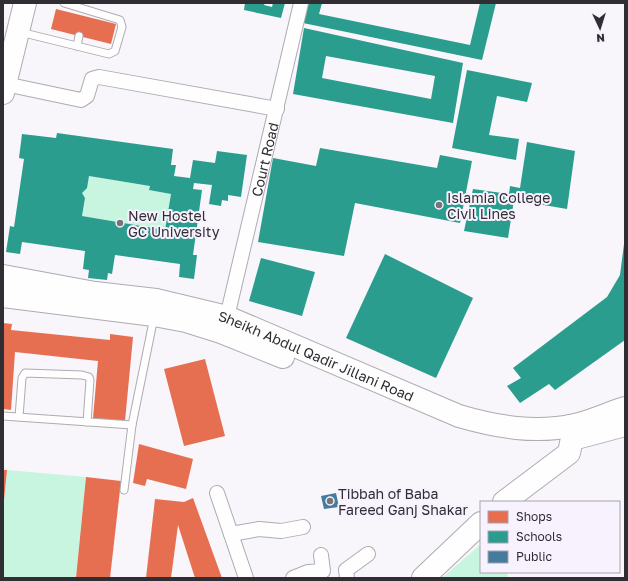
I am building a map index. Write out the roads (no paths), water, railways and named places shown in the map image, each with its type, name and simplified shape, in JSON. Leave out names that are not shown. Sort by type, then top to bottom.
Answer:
[{"type":"main road","points":[[4,82],[25,3]]},
{"type":"main road","points":[[3,264],[12,278]]},
{"type":"main road","name":"Sheikh Abdul Qadir Jillani Road","points":[[12,278],[95,293],[156,300],[227,316],[459,416],[482,423],[520,429],[549,429],[571,432],[625,408]]},
{"type":"main road","name":"Sheikh Abdul Qadir Jillani Road","points":[[3,296],[154,315],[186,321],[228,335],[419,416],[465,433],[511,440],[536,441],[571,432],[625,425]]},
{"type":"main road","points":[[505,501],[564,459],[569,453],[571,432]]},
{"type":"main road","points":[[423,578],[480,524]]},
{"type":"street","name":"Court Road","points":[[227,316],[263,158],[277,109],[301,3]]},
{"type":"street","points":[[4,82],[81,100],[87,96],[92,79],[97,76],[277,109]]},
{"type":"street","points":[[217,492],[246,578]]},
{"type":"street","points":[[231,534],[259,529],[281,531],[303,527]]},
{"type":"street","points":[[293,578],[308,572],[341,568],[346,574],[368,554]]},
{"type":"street","points":[[321,555],[323,571]]},
{"type":"lane","points":[[4,82],[18,3]]},
{"type":"lane","points":[[18,32],[109,54],[113,53],[118,46],[122,27],[122,23],[118,18],[85,13],[64,3]]},
{"type":"lane","points":[[77,46],[79,36]]},
{"type":"lane","points":[[124,490],[132,425],[154,315]]},
{"type":"lane","points":[[19,417],[22,378],[25,373],[82,375],[88,377],[90,380],[87,422]]},
{"type":"lane","points":[[3,416],[132,425]]},
{"type":"place","name":"Islamia College Civil Lines","points":[[439,205]]},
{"type":"place","name":"New Hostel GC University","points":[[120,223]]},
{"type":"place","name":"Tibbah of Baba Fareed Ganj Shakar","points":[[330,501]]}]
